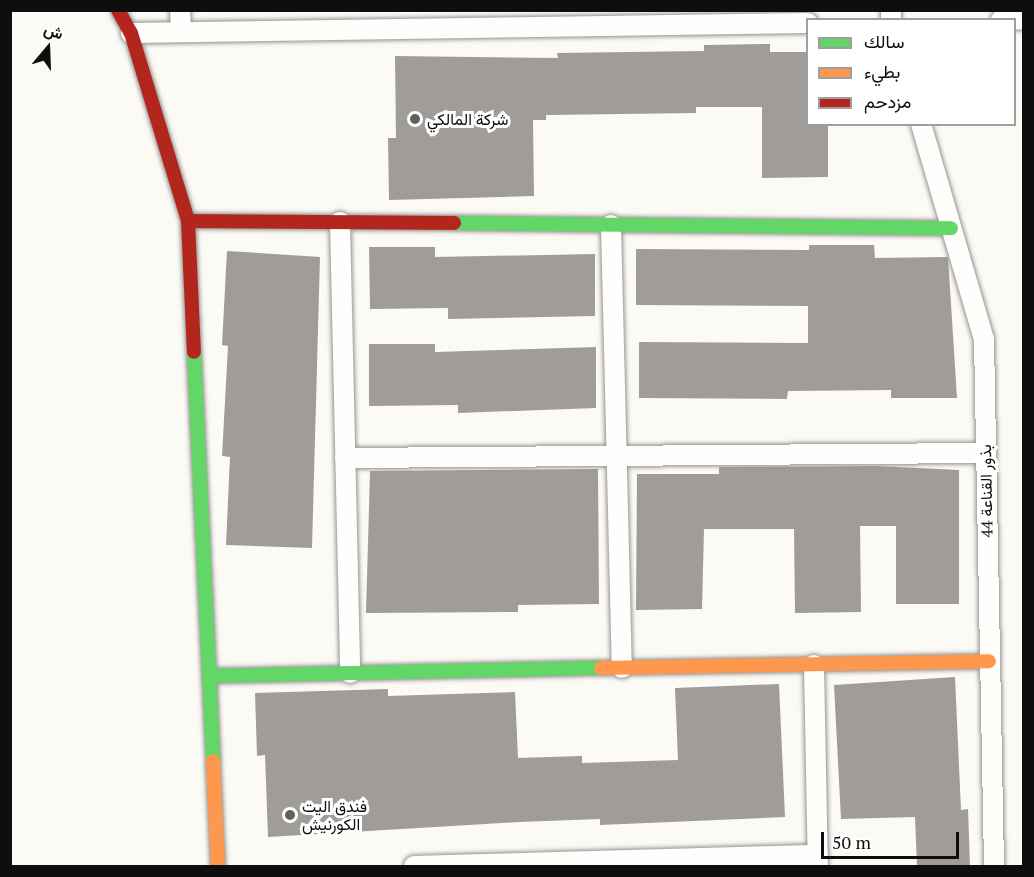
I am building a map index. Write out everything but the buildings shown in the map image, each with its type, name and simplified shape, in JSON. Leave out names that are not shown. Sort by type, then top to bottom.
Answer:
[{"type":"street","points":[[118,10],[131,33],[188,221],[218,867]]},
{"type":"street","points":[[180,10],[181,32]]},
{"type":"street","points":[[131,33],[806,23]]},
{"type":"street","name":"بذور القناعة 44","points":[[922,126],[984,339],[994,867]]},
{"type":"street","points":[[188,221],[951,228]]},
{"type":"street","points":[[340,222],[350,673]]},
{"type":"street","points":[[611,225],[622,668]]},
{"type":"street","points":[[345,458],[986,453]]},
{"type":"street","points":[[209,676],[989,662]]},
{"type":"street","points":[[414,867],[818,861],[814,665]]},
{"type":"traffic: fast","points":[[454,223],[951,228]]},
{"type":"traffic: fast","points":[[194,352],[213,761]]},
{"type":"traffic: fast","points":[[209,676],[601,668]]},
{"type":"traffic: slow","points":[[601,668],[989,661]]},
{"type":"traffic: slow","points":[[213,761],[218,866]]},
{"type":"traffic: jam","points":[[118,10],[131,33],[188,221],[194,352]]},
{"type":"traffic: jam","points":[[188,221],[454,223]]},
{"type":"place","name":"شركة المالكي","points":[[415,119]]},
{"type":"place","name":"فندق اليت الكورنيش","points":[[290,815]]}]
